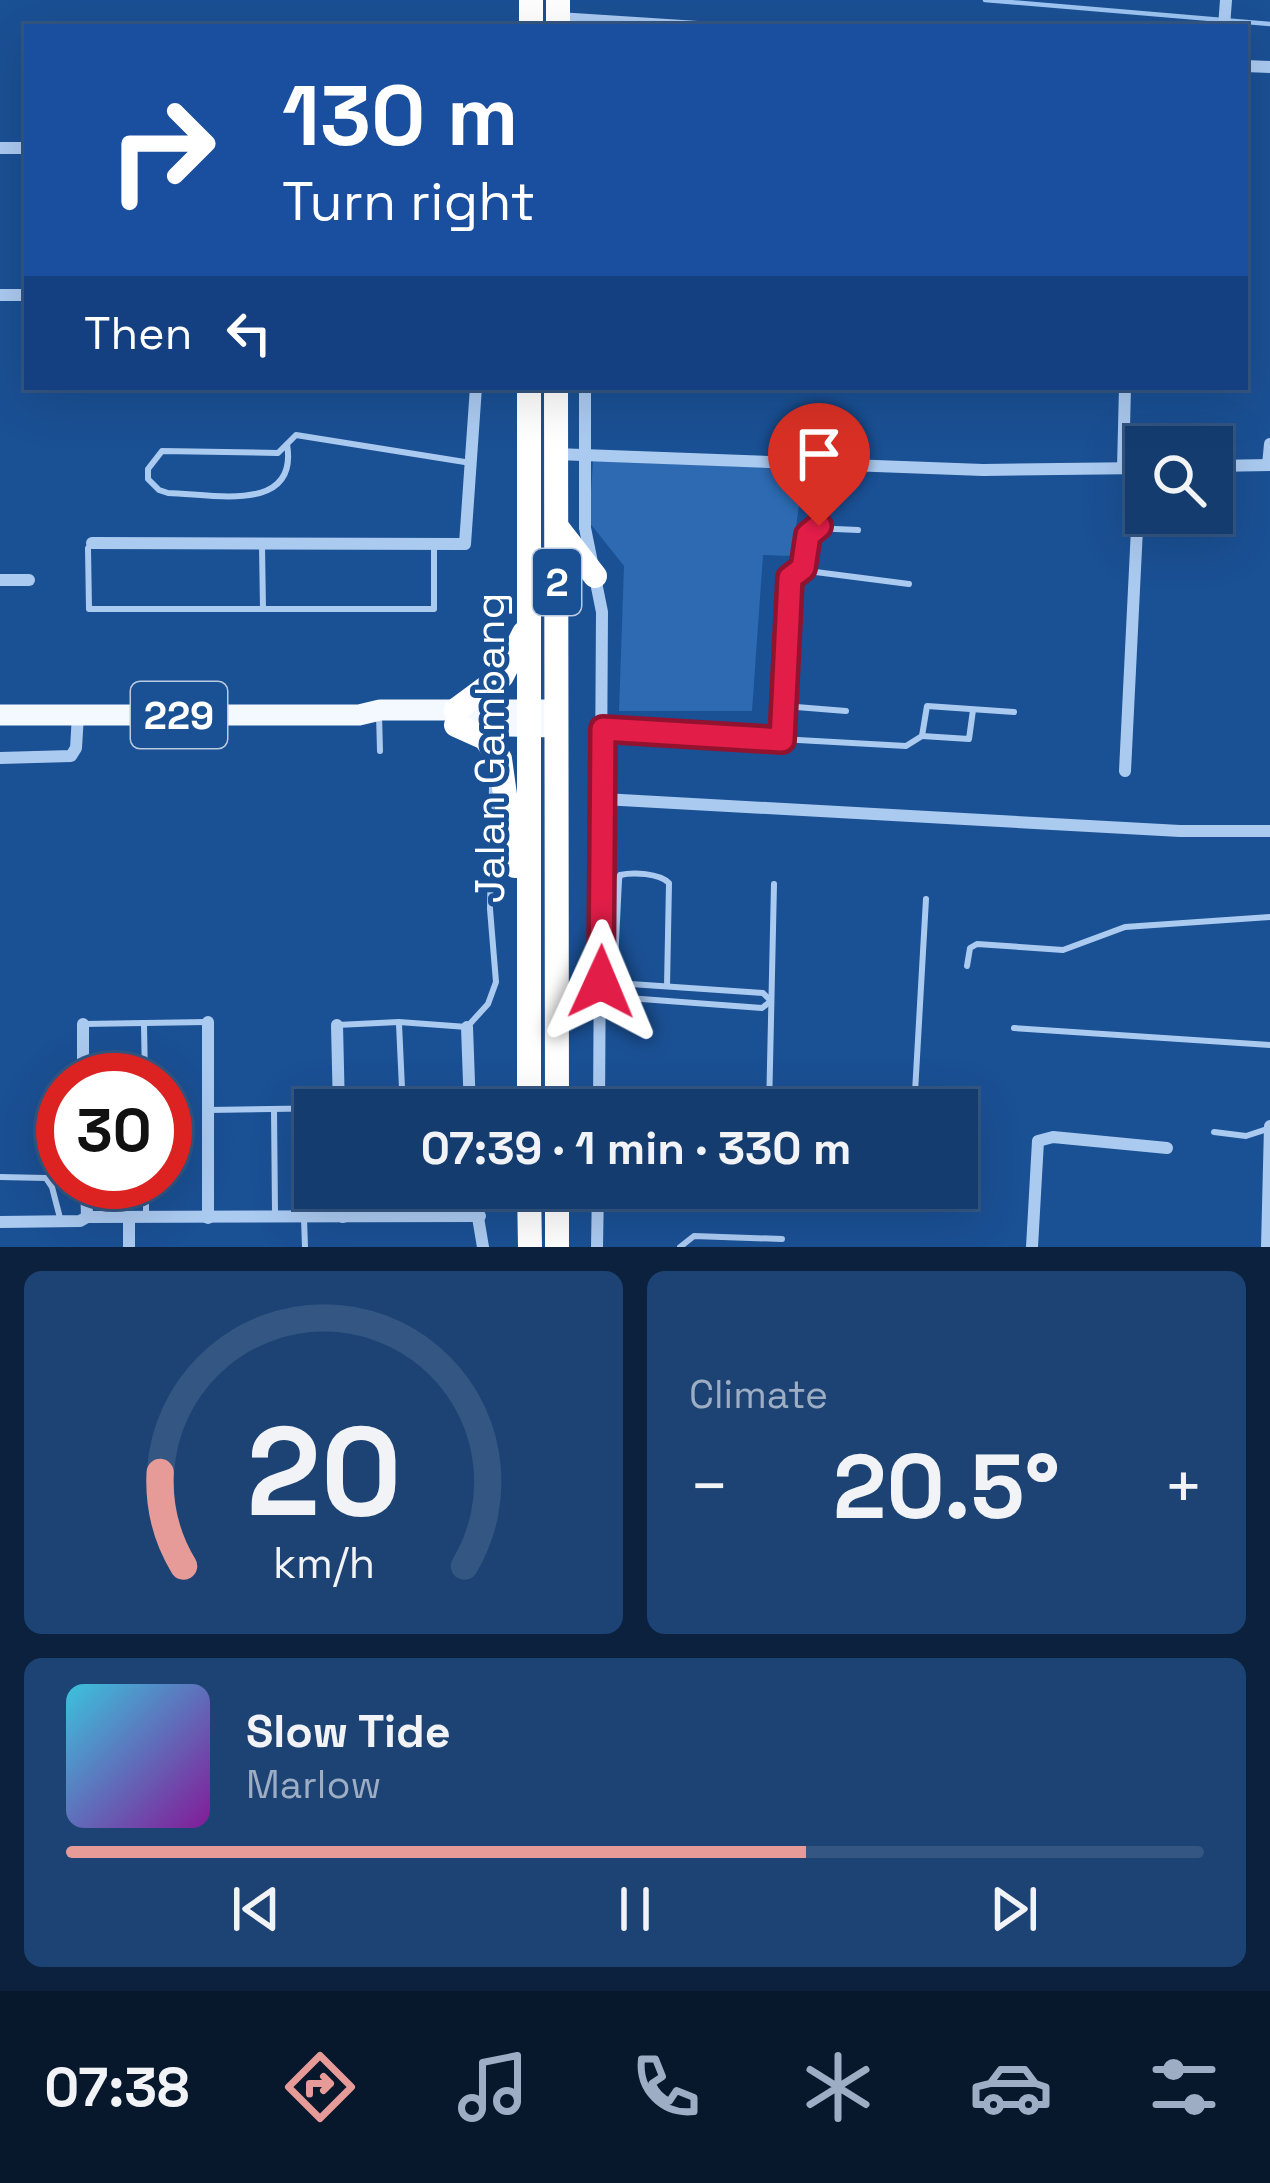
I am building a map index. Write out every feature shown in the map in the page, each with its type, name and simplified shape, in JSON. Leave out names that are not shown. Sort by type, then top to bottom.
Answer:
[{"type":"highway","name":"Jalan Gambang","points":[[529,390],[529,1089]]},
{"type":"highway","name":"Jalan Gambang","points":[[556,390],[557,1089]]},
{"type":"highway","points":[[557,527],[595,576]]},
{"type":"highway","points":[[528,622],[502,676],[456,717],[493,745],[504,772],[528,975]]},
{"type":"highway","points":[[529,1209],[530,1247]]},
{"type":"highway","points":[[557,1209],[557,1247]]},
{"type":"main road","name":"229","points":[[0,715],[557,718]]},
{"type":"street","points":[[558,15],[638,24]]},
{"type":"street","points":[[92,543],[461,544],[467,541],[476,390]]},
{"type":"street","points":[[585,390],[585,528],[602,612],[605,986],[600,1089]]},
{"type":"street","points":[[556,454],[983,470],[1123,468],[1125,390]]},
{"type":"street","points":[[1233,466],[1269,465],[1270,444]]},
{"type":"street","points":[[1125,771],[1139,534]]},
{"type":"street","points":[[0,580],[29,580]]},
{"type":"street","points":[[0,758],[71,756],[78,715]]},
{"type":"street","points":[[603,799],[1180,831],[1270,831]]},
{"type":"street","points":[[208,1022],[208,1218]]},
{"type":"street","points":[[83,1024],[83,1053]]},
{"type":"street","points":[[337,1025],[339,1089]]},
{"type":"street","points":[[467,1027],[469,1089]]},
{"type":"street","points":[[1267,1247],[1270,1127]]},
{"type":"street","points":[[1032,1247],[1038,1141],[1053,1137],[1167,1148]]},
{"type":"street","points":[[87,1209],[87,1217]]},
{"type":"street","points":[[343,1209],[343,1217]]},
{"type":"street","points":[[478,1209],[483,1247]]},
{"type":"street","points":[[597,1247],[598,1209]]},
{"type":"street","points":[[0,1222],[87,1217],[480,1216]]},
{"type":"street","points":[[129,1217],[129,1247]]},
{"type":"lane","points":[[287,444],[287,474],[281,485],[263,494],[168,493],[148,479],[148,469],[162,451],[278,453],[287,444],[296,435],[472,463]]},
{"type":"lane","points":[[782,740],[790,578],[805,565],[813,528],[858,530]]},
{"type":"lane","points":[[92,543],[88,548],[88,609],[434,609],[434,544]]},
{"type":"lane","points":[[262,544],[263,609]]},
{"type":"lane","points":[[800,570],[909,584]]},
{"type":"lane","points":[[784,706],[846,711]]},
{"type":"lane","points":[[922,736],[927,706],[1014,712]]},
{"type":"lane","points":[[603,729],[906,746],[922,736],[969,739],[973,710]]},
{"type":"lane","points":[[372,715],[380,751]]},
{"type":"lane","points":[[337,1025],[399,1022],[467,1027],[488,1004],[496,982],[490,909],[493,745]]},
{"type":"lane","points":[[605,986],[619,880],[626,873],[662,877],[669,883],[667,986]]},
{"type":"lane","points":[[769,1089],[774,884]]},
{"type":"lane","points":[[915,1089],[926,899]]},
{"type":"lane","points":[[967,966],[970,948],[976,944],[1063,950],[1125,927],[1270,917]]},
{"type":"lane","points":[[605,986],[764,994],[771,1001]]},
{"type":"lane","points":[[605,986],[762,1008],[771,1001]]},
{"type":"lane","points":[[83,1024],[208,1022]]},
{"type":"lane","points":[[399,1022],[402,1089]]},
{"type":"lane","points":[[144,1023],[145,1053]]},
{"type":"lane","points":[[1014,1028],[1270,1045]]},
{"type":"lane","points":[[274,1109],[275,1218]]},
{"type":"lane","points":[[208,1110],[294,1109]]},
{"type":"lane","points":[[1214,1132],[1246,1136],[1270,1127]]},
{"type":"lane","points":[[0,1177],[46,1178],[61,1221]]},
{"type":"lane","points":[[146,1209],[146,1217]]},
{"type":"lane","points":[[408,1209],[408,1216]]},
{"type":"lane","points":[[304,1218],[305,1247]]},
{"type":"lane","points":[[680,1247],[694,1236],[782,1239]]},
{"type":"shaded area","points":[[593,461],[804,469],[792,556],[763,555],[752,711],[619,711],[624,566],[589,522]]},
{"type":"waterway","points":[[985,0],[1270,24]]},
{"type":"route","points":[[601,982],[603,729],[782,740],[790,578],[803,568],[808,535],[819,526]]}]
